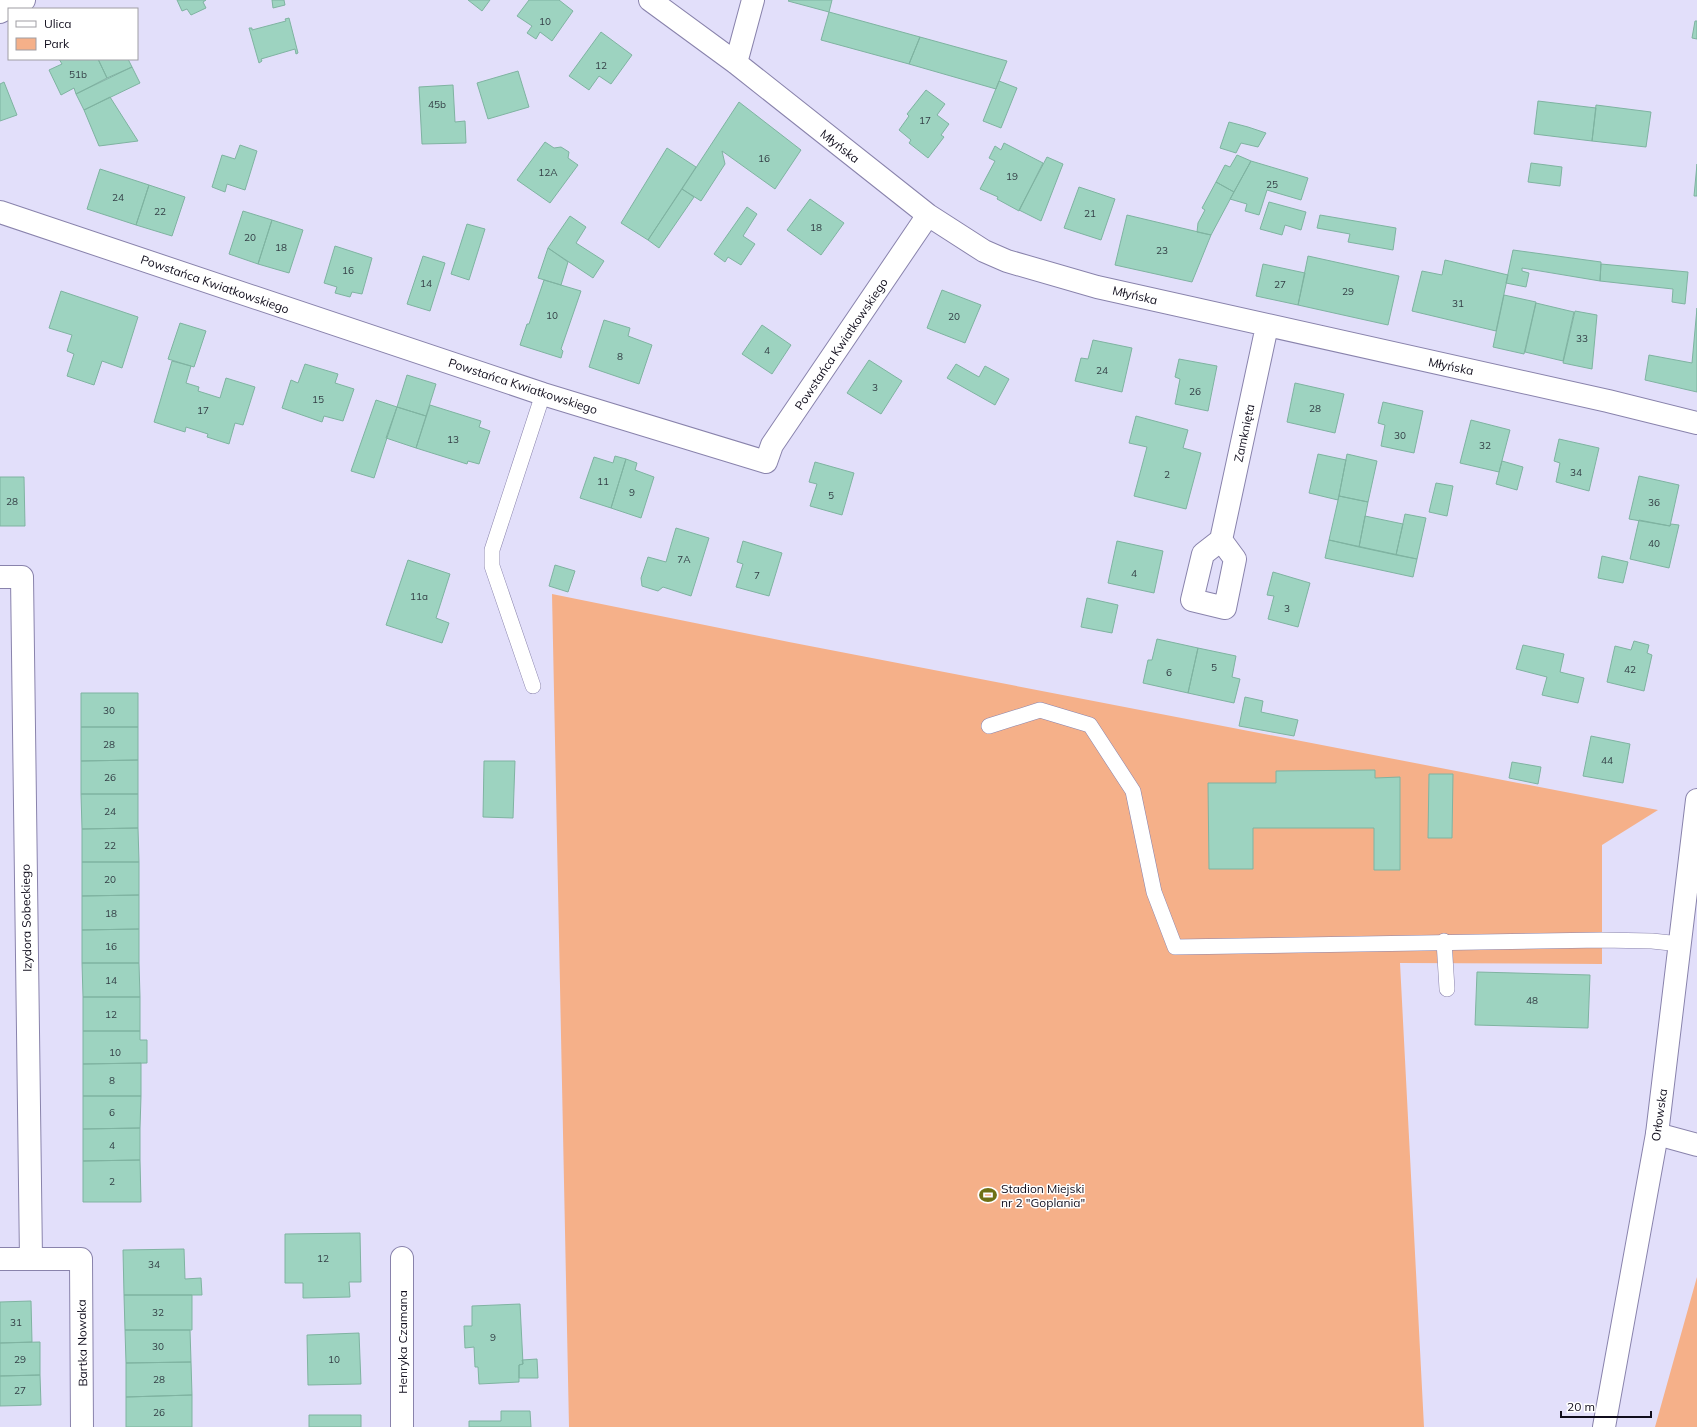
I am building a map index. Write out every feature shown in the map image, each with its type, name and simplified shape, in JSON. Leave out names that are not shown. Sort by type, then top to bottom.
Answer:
[{"type":"street","points":[[0,12],[24,0]]},
{"type":"street","name":"Młyńska","points":[[650,0],[736,63],[928,215],[984,251],[1007,261],[1098,287],[1697,422]]},
{"type":"street","points":[[736,63],[753,0]]},
{"type":"street","name":"Powstańca Kwiatkowskiego","points":[[0,212],[543,394],[766,462],[772,445],[928,215]]},
{"type":"street","name":"Zamknięta","points":[[1221,540],[1267,326]]},
{"type":"street","name":"Izydora Sobeckiego","points":[[0,577],[22,577],[31,1259]]},
{"type":"street","name":"Orłowska","points":[[1604,1427],[1657,1134],[1697,800]]},
{"type":"street","points":[[1657,1134],[1697,1145]]},
{"type":"street","name":"Henryka Czamana","points":[[402,1258],[402,1427]]},
{"type":"street","points":[[0,1259],[31,1259]]},
{"type":"street","name":"Bartka Nowaka","points":[[31,1259],[81,1259],[82,1427]]},
{"type":"lane","points":[[533,686],[492,566],[492,550],[543,394]]},
{"type":"lane","points":[[988,726],[1040,710],[1090,725],[1133,791],[1154,892],[1175,947],[1444,941],[1602,940],[1652,941],[1680,944]]},
{"type":"lane","points":[[1444,941],[1446,989]]},
{"type":"green space","name":"Stadion Miejski nr 2 \"Goplania\"","points":[[552,594],[789,642],[1658,810],[1602,845],[1602,964],[1400,963],[1424,1427],[569,1427]]},
{"type":"green space","points":[[1697,1277],[1697,1427],[1655,1427]]},
{"type":"building","points":[[177,0],[206,0],[203,2],[206,8],[191,15],[187,9],[182,11]]},
{"type":"building","points":[[272,0],[284,0],[285,5],[273,8]]},
{"type":"building","points":[[468,0],[490,0],[482,11]]},
{"type":"building","points":[[529,0],[559,0],[573,11],[552,41],[540,32],[536,39],[527,33],[532,26],[517,16]]},
{"type":"building","points":[[832,0],[829,12],[788,1]]},
{"type":"building","points":[[829,12],[920,37],[909,64],[821,40]]},
{"type":"building","points":[[289,18],[298,53],[296,54],[295,49],[261,59],[262,61],[259,63],[249,28],[252,28],[252,30],[286,21],[285,19]]},
{"type":"building","points":[[1695,21],[1697,21],[1697,39],[1692,38]]},
{"type":"building","points":[[601,32],[632,55],[611,84],[599,76],[589,90],[569,76]]},
{"type":"building","points":[[920,37],[1007,61],[996,89],[909,64]]},
{"type":"building","points":[[60,60],[98,60],[107,78],[76,94],[74,88],[61,95],[49,70],[62,64]]},
{"type":"building","points":[[98,60],[128,60],[132,67],[107,78]]},
{"type":"building","points":[[132,67],[140,83],[84,110],[76,94]]},
{"type":"building","points":[[518,71],[529,107],[488,119],[477,83]]},
{"type":"building","points":[[999,81],[1017,88],[1001,128],[983,121]]},
{"type":"building","points":[[4,82],[17,115],[0,121],[0,84]]},
{"type":"building","points":[[453,85],[455,122],[465,121],[466,143],[422,144],[419,87]]},
{"type":"building","points":[[926,90],[945,104],[937,115],[949,124],[941,135],[944,137],[928,158],[909,143],[911,140],[899,130],[909,116],[907,114]]},
{"type":"building","points":[[110,97],[138,141],[99,146],[84,110]]},
{"type":"building","points":[[1538,101],[1596,108],[1592,141],[1534,134]]},
{"type":"building","points":[[739,102],[801,150],[775,189],[722,151],[725,164],[701,201],[682,189]]},
{"type":"building","points":[[1596,105],[1651,112],[1646,147],[1592,141]]},
{"type":"building","points":[[1229,122],[1266,133],[1258,147],[1241,143],[1236,153],[1220,148]]},
{"type":"building","points":[[545,142],[554,148],[561,147],[569,152],[568,158],[578,165],[550,203],[517,180]]},
{"type":"building","points":[[1004,143],[1043,163],[1019,211],[997,199],[998,197],[980,189],[995,161],[989,158],[995,146],[1001,150]]},
{"type":"building","points":[[240,145],[257,151],[245,190],[227,184],[225,192],[212,187],[222,155],[235,159]]},
{"type":"building","points":[[667,148],[696,167],[648,240],[621,223]]},
{"type":"building","points":[[1237,155],[1251,161],[1234,192],[1216,182],[1225,165],[1230,167]]},
{"type":"building","points":[[1047,157],[1063,164],[1041,221],[1019,210]]},
{"type":"building","points":[[1251,161],[1308,178],[1301,200],[1267,190],[1259,215],[1245,211],[1247,204],[1230,199]]},
{"type":"building","points":[[1531,163],[1562,167],[1560,186],[1528,182]]},
{"type":"building","points":[[1697,164],[1697,196],[1694,196]]},
{"type":"building","points":[[100,169],[149,185],[136,225],[87,209]]},
{"type":"building","points":[[1216,182],[1234,192],[1211,235],[1197,232],[1198,223],[1205,210],[1202,208]]},
{"type":"building","points":[[149,185],[185,197],[172,236],[136,225]]},
{"type":"building","points":[[1079,187],[1115,199],[1101,240],[1064,228]]},
{"type":"building","points":[[682,189],[694,197],[659,248],[648,240]]},
{"type":"building","points":[[810,199],[844,223],[821,255],[787,230]]},
{"type":"building","points":[[1269,202],[1306,212],[1301,230],[1285,225],[1282,235],[1260,229]]},
{"type":"building","points":[[747,207],[757,214],[743,236],[755,244],[741,265],[728,257],[725,262],[714,254]]},
{"type":"building","points":[[243,211],[272,220],[258,264],[229,254]]},
{"type":"building","points":[[1127,215],[1211,235],[1192,282],[1115,265]]},
{"type":"building","points":[[1320,215],[1396,228],[1393,250],[1348,242],[1350,234],[1317,228]]},
{"type":"building","points":[[570,216],[586,227],[576,243],[604,261],[593,278],[548,248]]},
{"type":"building","points":[[272,220],[303,230],[289,273],[258,264]]},
{"type":"building","points":[[467,224],[485,229],[469,280],[451,274]]},
{"type":"building","points":[[335,246],[372,258],[362,294],[352,292],[350,297],[335,293],[337,287],[324,283]]},
{"type":"building","points":[[548,248],[568,262],[561,285],[538,278]]},
{"type":"building","points":[[1513,250],[1601,262],[1600,281],[1522,268],[1522,271],[1529,273],[1526,287],[1506,283]]},
{"type":"building","points":[[423,256],[445,263],[430,311],[407,304]]},
{"type":"building","points":[[1308,256],[1399,276],[1388,325],[1298,305]]},
{"type":"building","points":[[1445,260],[1508,275],[1496,331],[1412,311],[1422,271],[1442,275]]},
{"type":"building","points":[[1263,264],[1305,273],[1298,305],[1256,296]]},
{"type":"building","points":[[1601,264],[1688,272],[1685,304],[1672,302],[1673,289],[1600,281]]},
{"type":"building","points":[[544,280],[581,291],[561,349],[563,351],[561,358],[520,345]]},
{"type":"building","points":[[942,290],[981,305],[965,343],[927,328]]},
{"type":"building","points":[[61,291],[138,317],[122,368],[102,361],[94,385],[67,376],[74,354],[67,351],[72,335],[49,328]]},
{"type":"building","points":[[1504,295],[1536,302],[1524,354],[1493,347]]},
{"type":"building","points":[[1536,303],[1574,312],[1563,361],[1525,352]]},
{"type":"building","points":[[1697,308],[1697,392],[1645,380],[1649,355],[1692,363]]},
{"type":"building","points":[[1575,311],[1597,315],[1592,369],[1563,363]]},
{"type":"building","points":[[604,320],[630,328],[628,336],[652,345],[639,384],[589,367]]},
{"type":"building","points":[[180,323],[206,331],[194,367],[168,359]]},
{"type":"building","points":[[762,325],[791,345],[772,374],[742,354]]},
{"type":"building","points":[[1093,340],[1132,348],[1122,392],[1075,381],[1081,358],[1088,359]]},
{"type":"building","points":[[1179,359],[1217,366],[1208,411],[1175,404],[1180,379],[1175,377]]},
{"type":"building","points":[[869,360],[902,381],[881,414],[847,393]]},
{"type":"building","points":[[172,361],[191,366],[186,383],[199,387],[198,391],[220,398],[226,378],[255,387],[243,425],[235,423],[229,444],[207,437],[208,434],[186,427],[185,432],[154,422]]},
{"type":"building","points":[[305,364],[338,374],[335,383],[354,389],[343,421],[324,416],[322,422],[282,408],[291,380],[298,383]]},
{"type":"building","points":[[956,364],[979,377],[985,366],[1009,379],[995,405],[947,378]]},
{"type":"building","points":[[407,375],[436,384],[426,416],[397,407]]},
{"type":"building","points":[[1295,383],[1344,394],[1335,433],[1287,422]]},
{"type":"building","points":[[376,400],[397,407],[374,478],[351,471]]},
{"type":"building","points":[[1383,402],[1423,411],[1414,453],[1381,446],[1385,425],[1378,423]]},
{"type":"building","points":[[430,405],[481,421],[479,427],[490,431],[479,464],[468,461],[467,464],[416,448]]},
{"type":"building","points":[[397,407],[426,416],[416,448],[386,438]]},
{"type":"building","points":[[1136,416],[1188,430],[1183,448],[1201,453],[1186,509],[1134,496],[1147,447],[1129,443]]},
{"type":"building","points":[[1471,420],[1510,430],[1499,472],[1460,463]]},
{"type":"building","points":[[1559,439],[1599,448],[1589,491],[1556,482],[1560,463],[1554,461]]},
{"type":"building","points":[[1318,454],[1346,460],[1338,500],[1309,493]]},
{"type":"building","points":[[1347,454],[1377,461],[1368,502],[1339,496]]},
{"type":"building","points":[[615,456],[626,459],[611,508],[580,498],[594,457],[613,463]]},
{"type":"building","points":[[626,459],[637,463],[635,470],[654,477],[641,518],[611,508]]},
{"type":"building","points":[[1502,461],[1523,467],[1517,490],[1496,484]]},
{"type":"building","points":[[815,462],[854,473],[842,515],[810,506],[817,484],[809,482]]},
{"type":"building","points":[[1639,476],[1679,485],[1670,526],[1629,519]]},
{"type":"building","points":[[0,477],[24,477],[25,526],[0,526]]},
{"type":"building","points":[[1436,483],[1453,486],[1447,516],[1429,512]]},
{"type":"building","points":[[1339,496],[1368,502],[1359,547],[1329,540]]},
{"type":"building","points":[[1405,514],[1426,518],[1417,559],[1396,555]]},
{"type":"building","points":[[1365,516],[1403,524],[1396,555],[1359,547]]},
{"type":"building","points":[[1639,520],[1670,526],[1671,524],[1679,525],[1669,568],[1630,559]]},
{"type":"building","points":[[676,528],[709,538],[691,596],[663,587],[658,591],[642,586],[641,578],[648,557],[666,562]]},
{"type":"building","points":[[1329,540],[1417,559],[1413,577],[1325,558]]},
{"type":"building","points":[[743,541],[782,553],[769,596],[736,587],[743,564],[737,562]]},
{"type":"building","points":[[1117,541],[1163,551],[1154,593],[1108,583]]},
{"type":"building","points":[[1602,556],[1628,562],[1623,583],[1598,578]]},
{"type":"building","points":[[408,560],[450,574],[436,618],[449,623],[442,643],[386,625]]},
{"type":"building","points":[[555,565],[575,571],[568,592],[549,586]]},
{"type":"building","points":[[1273,572],[1310,583],[1298,627],[1268,619],[1274,596],[1267,595]]},
{"type":"building","points":[[1087,598],[1118,605],[1112,633],[1081,627]]},
{"type":"building","points":[[1157,639],[1198,648],[1188,693],[1143,683],[1148,660],[1152,660]]},
{"type":"building","points":[[1634,641],[1649,645],[1647,653],[1652,655],[1644,691],[1607,682],[1615,646],[1631,650]]},
{"type":"building","points":[[1523,645],[1564,654],[1560,672],[1584,678],[1578,703],[1542,695],[1547,677],[1516,669]]},
{"type":"building","points":[[1198,648],[1236,656],[1232,677],[1240,679],[1234,703],[1188,693]]},
{"type":"building","points":[[81,693],[138,693],[138,727],[81,727]]},
{"type":"building","points":[[1245,697],[1263,701],[1261,712],[1298,720],[1294,736],[1239,726]]},
{"type":"building","points":[[81,727],[138,727],[138,760],[81,761]]},
{"type":"building","points":[[1591,736],[1630,744],[1623,783],[1583,776]]},
{"type":"building","points":[[138,760],[138,794],[81,794],[81,761]]},
{"type":"building","points":[[484,761],[515,761],[513,818],[483,817]]},
{"type":"building","points":[[1512,762],[1541,767],[1538,784],[1509,778]]},
{"type":"building","points":[[1375,770],[1375,778],[1400,777],[1400,870],[1374,870],[1374,828],[1253,828],[1253,869],[1209,869],[1208,783],[1276,783],[1276,771]]},
{"type":"building","points":[[1429,774],[1453,774],[1452,838],[1428,838]]},
{"type":"building","points":[[81,794],[138,794],[138,828],[82,829]]},
{"type":"building","points":[[138,828],[139,862],[82,862],[82,829]]},
{"type":"building","points":[[82,862],[139,862],[139,895],[82,896]]},
{"type":"building","points":[[139,895],[139,929],[82,930],[82,896]]},
{"type":"building","points":[[139,929],[139,963],[82,963],[82,930]]},
{"type":"building","points":[[82,963],[139,963],[140,997],[83,997]]},
{"type":"building","points":[[1477,972],[1590,975],[1588,1028],[1475,1025]]},
{"type":"building","points":[[83,997],[140,997],[140,1031],[83,1031]]},
{"type":"building","points":[[83,1031],[140,1031],[140,1040],[147,1040],[147,1063],[83,1064]]},
{"type":"building","points":[[141,1063],[141,1096],[83,1096],[83,1064]]},
{"type":"building","points":[[83,1096],[141,1096],[140,1128],[83,1129]]},
{"type":"building","points":[[140,1128],[140,1160],[83,1161],[83,1129]]},
{"type":"building","points":[[140,1160],[141,1202],[83,1202],[83,1161]]},
{"type":"building","points":[[360,1233],[361,1282],[349,1282],[350,1297],[303,1298],[303,1283],[285,1283],[285,1234]]},
{"type":"building","points":[[184,1249],[185,1279],[201,1278],[202,1295],[124,1295],[123,1250]]},
{"type":"building","points":[[124,1295],[192,1295],[192,1330],[125,1330]]},
{"type":"building","points":[[31,1301],[32,1342],[0,1343],[0,1302]]},
{"type":"building","points":[[520,1304],[523,1364],[519,1365],[519,1382],[479,1384],[478,1367],[475,1367],[474,1347],[465,1348],[464,1326],[472,1326],[472,1306]]},
{"type":"building","points":[[125,1330],[190,1330],[191,1362],[126,1363]]},
{"type":"building","points":[[359,1333],[361,1384],[308,1385],[307,1335]]},
{"type":"building","points":[[40,1342],[40,1375],[0,1376],[0,1343]]},
{"type":"building","points":[[537,1359],[538,1378],[519,1378],[519,1365],[523,1364],[522,1360]]},
{"type":"building","points":[[191,1362],[192,1395],[126,1397],[126,1363]]},
{"type":"building","points":[[40,1375],[41,1405],[0,1406],[0,1376]]},
{"type":"building","points":[[192,1395],[192,1427],[126,1427],[126,1397]]},
{"type":"building","points":[[501,1411],[530,1411],[531,1427],[469,1427],[469,1421],[501,1421]]},
{"type":"building","points":[[309,1415],[361,1415],[361,1427],[309,1427]]},
{"type":"place","name":"Stadion Miejski nr 2 \"Goplania\"","points":[[988,1195]]}]
